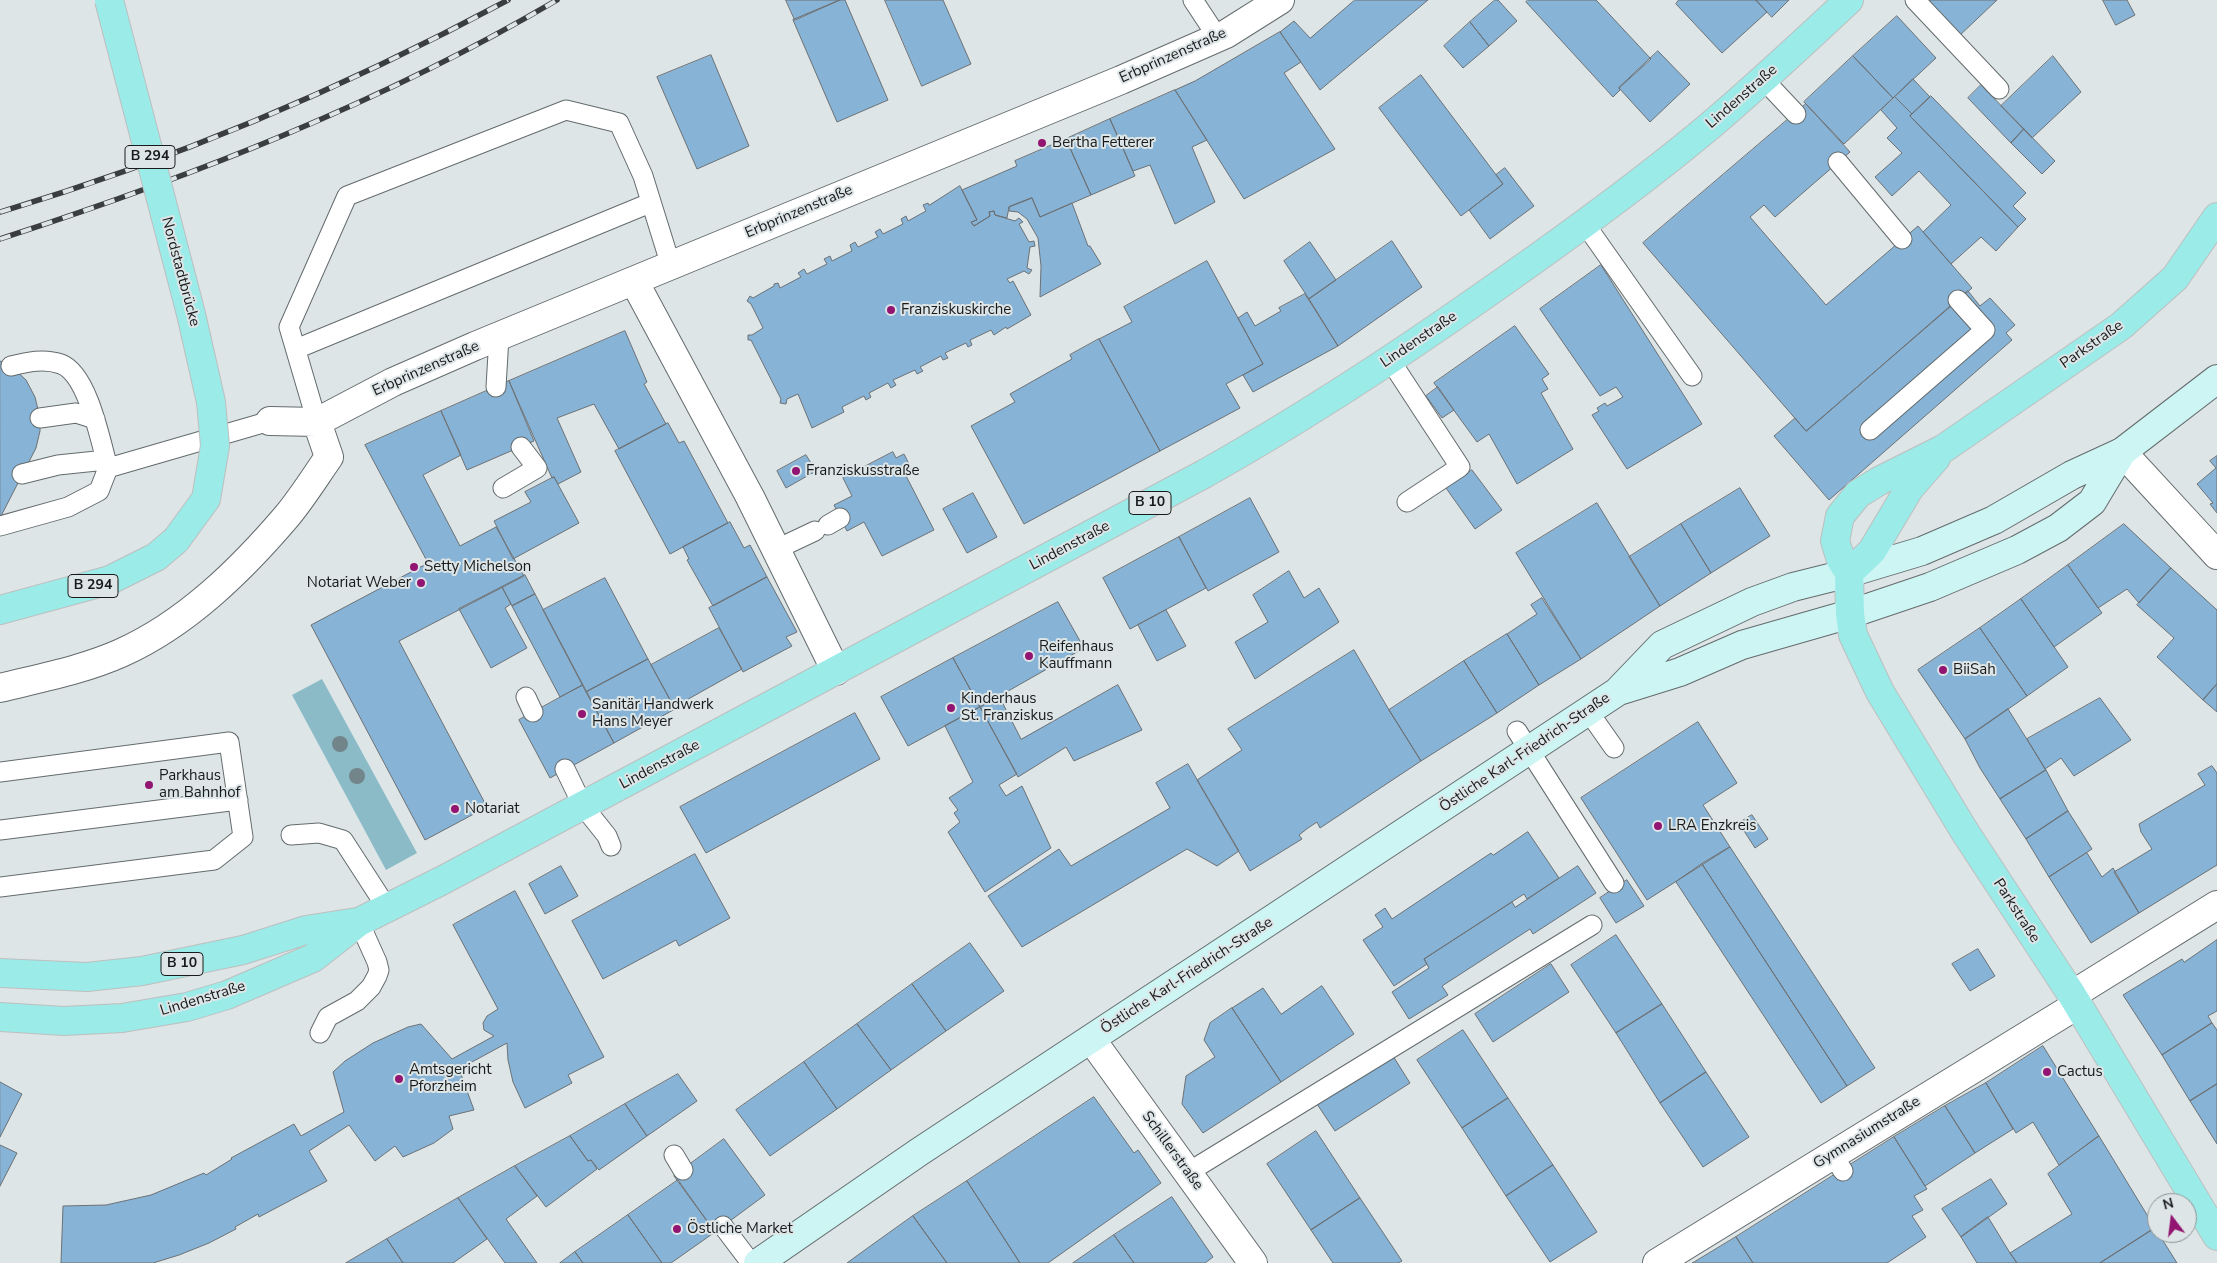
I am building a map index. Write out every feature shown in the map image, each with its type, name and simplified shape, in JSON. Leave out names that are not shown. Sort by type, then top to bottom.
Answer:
[{"type":"main road","name":"Nordstadtbrücke","points":[[0,610],[110,580],[156,557],[176,540],[206,499],[215,446],[211,402],[192,314],[109,0]]},
{"type":"main road","name":"Lindenstraße","points":[[0,1017],[40,1020],[93,1020],[156,1014],[227,995],[314,958],[359,922],[583,806],[1212,470],[1306,415],[1390,360],[1585,224],[1648,176],[1764,80],[1849,0]]},
{"type":"main road","name":"Parkstraße","points":[[2217,217],[2175,278],[2121,326],[1944,449],[1879,481],[1858,494],[1840,516],[1835,541],[1841,560],[1849,573],[1850,614],[1853,635],[1880,692],[1965,832],[2074,1000],[2217,1236]]},
{"type":"main road","name":"Östliche Karl-Friedrich-Straße","points":[[758,1263],[919,1152],[1091,1038],[1523,741],[1588,711],[1617,692],[1662,644],[1752,602],[1794,587],[1922,551],[1979,528],[2072,475],[2122,452],[2217,379]]},
{"type":"main road","name":"Parkstraße","points":[[1849,573],[1872,551],[1909,489],[1944,449]]},
{"type":"main road","name":"Östliche Karl-Friedrich-Straße","points":[[1617,692],[1680,672],[1742,645],[1850,614],[1930,587],[2017,550],[2058,528],[2092,502],[2122,452]]},
{"type":"main road","name":"Lindenstraße","points":[[0,973],[87,977],[142,971],[244,950],[306,930],[359,922]]},
{"type":"street","name":"Erbprinzenstraße","points":[[270,421],[317,422],[394,382],[499,337],[1218,38],[1280,0]]},
{"type":"street","points":[[634,281],[777,549],[836,671]]},
{"type":"street","points":[[0,688],[93,664],[120,654],[175,622],[205,598],[237,570],[278,526],[329,457],[317,422]]},
{"type":"street","points":[[2122,452],[2217,555]]},
{"type":"street","name":"Gymnasiumstraße","points":[[1657,1263],[1838,1162],[2074,1000],[2217,905]]},
{"type":"street","name":"Schillerstraße","points":[[1091,1038],[1254,1263]]},
{"type":"lane","points":[[1193,0],[1218,38]]},
{"type":"lane","points":[[1915,0],[1999,88]]},
{"type":"lane","points":[[1764,80],[1796,114]]},
{"type":"lane","points":[[317,422],[290,327],[347,196],[566,110],[619,123],[643,176],[671,266]]},
{"type":"lane","points":[[1838,162],[1902,239]]},
{"type":"lane","points":[[296,349],[650,203]]},
{"type":"lane","points":[[1585,224],[1692,376]]},
{"type":"lane","points":[[1870,430],[1985,330],[1958,300]]},
{"type":"lane","points":[[496,387],[499,337]]},
{"type":"lane","points":[[0,526],[68,507],[99,491],[107,464],[95,419],[82,384],[62,364],[33,360],[11,366]]},
{"type":"lane","points":[[1390,360],[1460,467],[1407,502]]},
{"type":"lane","points":[[40,418],[76,413],[95,419]]},
{"type":"lane","name":"Erbprinzenstraße","points":[[22,474],[58,465],[107,464],[270,421]]},
{"type":"lane","points":[[503,488],[537,468],[521,446]]},
{"type":"lane","points":[[777,549],[828,524]]},
{"type":"lane","points":[[1588,711],[1614,748]]},
{"type":"lane","points":[[1523,741],[1614,883]]},
{"type":"lane","points":[[0,772],[229,742],[243,837],[214,860],[0,887]]},
{"type":"lane","points":[[565,769],[583,806],[607,836],[612,846]]},
{"type":"lane","points":[[0,830],[238,800]]},
{"type":"lane","points":[[291,835],[319,833],[343,840],[387,908]]},
{"type":"lane","points":[[320,1033],[328,1017],[357,1001],[371,987],[377,976],[379,970],[377,962],[359,922]]},
{"type":"lane","points":[[1187,1173],[1592,925]]},
{"type":"lane","points":[[723,1226],[751,1263]]},
{"type":"shaded area","points":[[322,679],[417,853],[386,870],[292,695]]},
{"type":"building","points":[[786,0],[840,0],[795,20]]},
{"type":"building","points":[[840,0],[845,0],[888,100],[837,122],[793,20]]},
{"type":"building","points":[[885,0],[943,0],[971,64],[922,86]]},
{"type":"building","points":[[1355,0],[1428,0],[1320,90],[1280,32],[1294,21],[1310,38]]},
{"type":"building","points":[[1495,0],[1498,0],[1517,21],[1489,46],[1470,22]]},
{"type":"building","points":[[1528,0],[1596,0],[1651,59],[1619,88],[1620,90],[1613,97],[1526,2]]},
{"type":"building","points":[[1679,0],[1756,0],[1767,12],[1722,53],[1676,4]]},
{"type":"building","points":[[1756,0],[1789,0],[1772,17]]},
{"type":"building","points":[[1924,0],[1997,0],[1958,37]]},
{"type":"building","points":[[2103,0],[2127,0],[2135,15],[2116,25]]},
{"type":"building","points":[[1897,16],[1936,58],[1893,98],[1853,56]]},
{"type":"building","points":[[1470,22],[1489,46],[1463,68],[1444,46]]},
{"type":"building","points":[[1280,32],[1301,62],[1284,73],[1335,149],[1244,199],[1175,90],[1195,81]]},
{"type":"building","points":[[1658,51],[1690,84],[1650,122],[1619,88]]},
{"type":"building","points":[[711,55],[749,146],[697,169],[657,77]]},
{"type":"building","points":[[1853,56],[1893,98],[1844,144],[1804,102]]},
{"type":"building","points":[[2053,56],[2081,92],[2032,138],[2001,106]]},
{"type":"building","points":[[1421,75],[1503,184],[1461,216],[1379,108]]},
{"type":"building","points":[[1913,79],[1930,97],[1912,114],[1895,97]]},
{"type":"building","points":[[1981,85],[2024,129],[2011,143],[1968,98]]},
{"type":"building","points":[[1175,90],[1207,140],[1192,147],[1215,202],[1175,224],[1150,165],[1133,171],[1110,119]]},
{"type":"building","points":[[1931,96],[2026,193],[2013,206],[2026,219],[2018,227],[1910,116]]},
{"type":"building","points":[[1895,97],[1912,114],[1910,116],[2018,227],[1996,251],[1981,237],[1951,264],[1923,232],[1951,205],[1919,171],[1892,196],[1875,177],[1902,153],[1887,138],[1897,128],[1881,110]]},
{"type":"building","points":[[1806,104],[1850,152],[1775,217],[1764,205],[1750,217],[1826,305],[1918,226],[1972,288],[1806,431],[1643,243]]},
{"type":"building","points":[[1110,119],[1135,176],[1091,195],[1066,139]]},
{"type":"building","points":[[2024,129],[2055,161],[2042,174],[2011,143]]},
{"type":"building","points":[[1066,139],[1091,195],[1040,217],[1032,198],[1009,207],[1007,218],[995,215],[994,211],[989,212],[990,216],[974,226],[971,222],[977,220],[962,190],[1017,166],[1015,161]]},
{"type":"building","points":[[1505,168],[1534,206],[1490,239],[1469,210],[1503,184],[1496,175]]},
{"type":"building","name":"Franziskuskirche","points":[[960,186],[977,220],[971,222],[974,226],[990,216],[989,212],[994,211],[995,215],[1015,221],[1019,218],[1023,222],[1019,224],[1029,242],[1034,241],[1035,246],[1030,247],[1027,268],[1032,270],[1029,274],[1024,271],[1007,279],[1010,283],[1013,281],[1031,315],[994,335],[991,330],[970,340],[972,345],[968,347],[966,343],[945,353],[948,358],[943,360],[941,356],[920,367],[923,371],[917,374],[915,370],[893,380],[896,385],[891,388],[888,383],[869,393],[871,397],[866,400],[864,396],[842,407],[844,412],[812,428],[798,394],[787,399],[786,404],[780,403],[781,399],[751,340],[748,340],[748,335],[752,335],[763,328],[751,304],[747,301],[750,296],[753,298],[774,286],[774,284],[778,283],[780,288],[801,277],[798,273],[804,269],[807,274],[827,264],[824,259],[830,256],[832,261],[852,251],[850,245],[855,242],[858,247],[878,237],[875,232],[880,229],[883,234],[903,224],[901,219],[906,216],[908,221],[926,211],[923,205],[928,203],[929,205]]},
{"type":"building","points":[[1032,198],[1040,217],[1072,203],[1088,246],[1090,246],[1101,264],[1040,297],[1041,266],[1038,238],[1027,219],[1018,212],[1009,211],[1009,207]]},
{"type":"building","points":[[1392,241],[1422,287],[1338,346],[1309,299]]},
{"type":"building","points":[[1310,242],[1336,280],[1309,299],[1284,261]]},
{"type":"building","points":[[1207,261],[1263,364],[1226,384],[1240,408],[1160,451],[1099,339],[1132,322],[1124,307]]},
{"type":"building","points":[[1601,265],[1702,424],[1627,469],[1592,415],[1599,411],[1597,408],[1605,403],[1607,406],[1623,397],[1616,387],[1600,396],[1540,309]]},
{"type":"building","points":[[1968,291],[1980,306],[1990,298],[2015,325],[2006,333],[2012,340],[1829,500],[1774,436],[1795,418],[1806,431]]},
{"type":"building","points":[[1305,294],[1338,346],[1253,392],[1243,375],[1263,364],[1238,318],[1247,312],[1255,326],[1281,311],[1279,308]]},
{"type":"building","points":[[1515,326],[1549,374],[1542,379],[1548,389],[1541,393],[1573,449],[1517,484],[1489,434],[1477,442],[1434,383]]},
{"type":"building","points":[[625,331],[647,382],[644,384],[666,424],[619,449],[594,404],[557,418],[581,472],[558,484],[554,477],[552,478],[509,381]]},
{"type":"building","points":[[1099,339],[1160,451],[1024,524],[971,426],[1015,402],[1010,394],[1072,359],[1070,355]]},
{"type":"building","points":[[0,361],[11,366],[26,380],[35,397],[40,418],[40,431],[36,448],[0,518]]},
{"type":"building","points":[[509,381],[534,441],[467,470],[441,411]]},
{"type":"building","points":[[1438,387],[1454,410],[1442,418],[1426,396]]},
{"type":"building","points":[[441,411],[461,455],[423,475],[460,546],[496,527],[524,576],[399,641],[487,807],[425,840],[311,625],[428,563],[365,445]]},
{"type":"building","points":[[668,423],[679,443],[684,441],[728,523],[670,554],[615,451]]},
{"type":"building","points":[[893,452],[896,458],[904,454],[912,470],[905,474],[934,530],[882,556],[864,522],[847,531],[834,505],[852,496],[843,478]]},
{"type":"building","name":"Franziskusstraße","points":[[806,455],[816,471],[786,488],[777,471]]},
{"type":"building","points":[[2217,456],[2217,513],[2210,504],[2213,503],[2197,484],[2216,468],[2210,461]]},
{"type":"building","points":[[1472,470],[1502,510],[1475,529],[1446,488]]},
{"type":"building","points":[[554,477],[579,523],[513,559],[494,521],[531,502],[525,492]]},
{"type":"building","points":[[1740,488],[1770,536],[1711,573],[1681,524]]},
{"type":"building","points":[[973,493],[997,537],[967,553],[943,509]]},
{"type":"building","points":[[1250,498],[1279,552],[1208,591],[1179,537]]},
{"type":"building","points":[[1597,503],[1660,606],[1581,659],[1516,553]]},
{"type":"building","points":[[730,522],[744,548],[750,545],[767,577],[713,606],[687,560],[689,559],[683,547]]},
{"type":"building","points":[[1681,524],[1711,573],[1660,606],[1629,557]]},
{"type":"building","points":[[2124,524],[2171,568],[2139,603],[2127,589],[2098,608],[2068,565]]},
{"type":"building","points":[[1179,537],[1206,588],[1130,629],[1103,578]]},
{"type":"building","points":[[2068,565],[2102,613],[2054,647],[2021,599]]},
{"type":"building","points":[[2171,568],[2217,610],[2217,684],[2203,700],[2157,657],[2174,638],[2137,605]]},
{"type":"building","points":[[1289,571],[1304,598],[1319,588],[1339,622],[1255,679],[1235,642],[1268,622],[1253,595]]},
{"type":"building","points":[[525,575],[535,594],[512,606],[502,587]]},
{"type":"building","points":[[767,577],[797,632],[786,637],[792,646],[743,672],[709,608]]},
{"type":"building","points":[[605,578],[648,659],[586,692],[543,610]]},
{"type":"building","points":[[502,587],[511,604],[505,608],[527,648],[491,668],[459,609]]},
{"type":"building","points":[[535,594],[583,685],[560,697],[512,606]]},
{"type":"building","points":[[1542,598],[1581,659],[1539,685],[1507,634],[1537,614],[1531,605]]},
{"type":"building","points":[[2021,599],[2068,667],[2027,696],[1980,628]]},
{"type":"building","points":[[1058,602],[1084,648],[980,707],[953,658]]},
{"type":"building","points":[[1166,610],[1186,646],[1157,661],[1138,625]]},
{"type":"building","points":[[719,628],[742,669],[674,707],[651,665]]},
{"type":"building","points":[[1980,628],[2027,696],[1965,739],[1918,670]]},
{"type":"building","points":[[1507,634],[1539,685],[1497,713],[1464,661]]},
{"type":"building","points":[[1354,650],[1421,761],[1320,828],[1317,822],[1299,835],[1302,839],[1250,871],[1197,780],[1242,750],[1228,729]]},
{"type":"building","points":[[953,658],[980,707],[908,746],[881,697]]},
{"type":"building","points":[[648,659],[675,709],[614,743],[586,692]]},
{"type":"building","points":[[1464,661],[1497,713],[1421,761],[1389,710]]},
{"type":"building","points":[[2217,684],[2217,712],[2203,700]]},
{"type":"building","points":[[583,685],[614,743],[550,778],[519,720]]},
{"type":"building","points":[[1118,685],[1142,730],[1074,761],[1066,747],[1018,777],[980,707],[999,696],[1021,739]]},
{"type":"building","points":[[2100,698],[2131,740],[2074,776],[2061,758],[2045,769],[2027,739]]},
{"type":"building","points":[[980,707],[1017,774],[999,785],[1006,796],[1022,786],[1051,848],[985,892],[948,832],[960,822],[954,813],[958,810],[949,798],[973,782],[945,726]]},
{"type":"building","points":[[2008,709],[2046,770],[2000,799],[1980,768],[1965,739]]},
{"type":"building","points":[[855,713],[880,759],[706,853],[680,807]]},
{"type":"building","name":"LRA Enzkreis","points":[[1698,722],[1737,783],[1703,805],[1730,847],[1647,900],[1581,798]]},
{"type":"building","points":[[1188,764],[1239,851],[1217,866],[1187,849],[1022,947],[988,896],[1059,849],[1071,866],[1170,808],[1156,783]]},
{"type":"building","points":[[2212,766],[2217,773],[2217,865],[2139,913],[2114,872],[2152,849],[2141,832],[2139,824],[2205,785],[2198,774]]},
{"type":"building","points":[[2046,770],[2068,811],[2026,839],[2000,799]]},
{"type":"building","points":[[2068,811],[2092,849],[2049,877],[2026,839]]},
{"type":"building","points":[[1752,815],[1768,839],[1755,848],[1739,823]]},
{"type":"building","points":[[1528,832],[1559,878],[1527,899],[1524,894],[1424,959],[1427,964],[1394,986],[1363,940],[1383,927],[1375,915],[1385,908],[1392,919],[1491,853],[1493,855]]},
{"type":"building","points":[[1730,847],[1875,1068],[1847,1086],[1702,864]]},
{"type":"building","points":[[2087,853],[2102,877],[2113,868],[2139,913],[2091,943],[2049,877]]},
{"type":"building","points":[[695,854],[730,918],[679,946],[676,940],[603,979],[572,921]]},
{"type":"building","points":[[1702,864],[1847,1086],[1821,1103],[1676,882]]},
{"type":"building","points":[[561,866],[578,896],[545,914],[529,884]]},
{"type":"building","points":[[1578,866],[1596,893],[1533,934],[1530,929],[1442,986],[1448,995],[1409,1019],[1392,992],[1429,968],[1424,959],[1512,902],[1515,907]]},
{"type":"building","points":[[1627,880],[1644,906],[1616,923],[1600,898]]},
{"type":"building","name":"Amtsgericht Pforzheim","points":[[515,891],[604,1057],[568,1075],[572,1083],[525,1108],[513,1082],[508,1060],[507,1043],[459,1069],[474,1110],[449,1116],[453,1129],[434,1143],[403,1157],[395,1146],[375,1161],[349,1125],[309,1151],[327,1181],[259,1217],[258,1214],[235,1227],[236,1229],[209,1243],[153,1263],[61,1263],[63,1206],[106,1205],[151,1195],[204,1173],[206,1175],[231,1158],[294,1124],[301,1136],[344,1112],[333,1072],[345,1061],[373,1043],[408,1027],[421,1024],[452,1059],[494,1036],[484,1030],[483,1023],[487,1016],[498,1009],[453,925]]},
{"type":"building","points":[[1616,935],[1662,1004],[1616,1033],[1571,965]]},
{"type":"building","points":[[2217,940],[2217,1011],[2208,1016],[2212,1023],[2162,1055],[2123,995],[2182,959],[2184,962]]},
{"type":"building","points":[[970,943],[1004,991],[946,1031],[912,984]]},
{"type":"building","points":[[1978,949],[1995,976],[1970,991],[1952,964]]},
{"type":"building","points":[[1551,964],[1569,992],[1493,1042],[1475,1014]]},
{"type":"building","points":[[912,984],[946,1031],[891,1070],[857,1024]]},
{"type":"building","points":[[1322,986],[1354,1034],[1281,1082],[1232,1008],[1263,988],[1281,1014]]},
{"type":"building","points":[[1662,1004],[1706,1072],[1660,1103],[1616,1033]]},
{"type":"building","points":[[1232,1008],[1281,1082],[1203,1133],[1182,1104],[1186,1076],[1215,1057],[1204,1040],[1210,1023]]},
{"type":"building","points":[[2212,1023],[2217,1030],[2217,1084],[2190,1101],[2162,1055]]},
{"type":"building","points":[[857,1024],[891,1070],[837,1109],[804,1062]]},
{"type":"building","points":[[1463,1030],[1508,1098],[1462,1128],[1417,1060]]},
{"type":"building","points":[[2043,1046],[2099,1136],[2059,1165],[2033,1122],[2016,1133],[1986,1083]]},
{"type":"building","points":[[1393,1056],[1410,1083],[1335,1131],[1317,1104]]},
{"type":"building","points":[[804,1062],[837,1109],[770,1156],[736,1110]]},
{"type":"building","points":[[1706,1072],[1749,1137],[1703,1167],[1660,1103]]},
{"type":"building","points":[[678,1074],[697,1101],[647,1136],[625,1104]]},
{"type":"building","points":[[0,1082],[22,1094],[0,1137]]},
{"type":"building","points":[[1986,1083],[2013,1129],[1975,1153],[1945,1106]]},
{"type":"building","points":[[2217,1084],[2217,1144],[2190,1101]]},
{"type":"building","points":[[1094,1097],[1134,1153],[1138,1150],[1161,1183],[1048,1263],[1020,1263],[967,1181]]},
{"type":"building","points":[[1508,1098],[1553,1165],[1506,1196],[1462,1128]]},
{"type":"building","points":[[625,1104],[647,1136],[599,1170],[591,1160],[588,1161],[570,1136]]},
{"type":"building","points":[[1945,1106],[1975,1153],[1925,1186],[1894,1137]]},
{"type":"building","points":[[1316,1131],[1360,1198],[1311,1230],[1267,1164]]},
{"type":"building","points":[[570,1136],[588,1161],[591,1160],[597,1169],[546,1207],[515,1166]]},
{"type":"building","points":[[2099,1136],[2147,1215],[2147,1233],[2100,1263],[2017,1263],[2010,1253],[2072,1214],[2048,1174]]},
{"type":"building","points":[[1894,1137],[1927,1189],[1914,1196],[1923,1210],[1912,1216],[1926,1237],[1887,1263],[1753,1263],[1736,1237]]},
{"type":"building","points":[[724,1139],[765,1195],[715,1232],[674,1176]]},
{"type":"building","points":[[0,1145],[17,1153],[0,1186]]},
{"type":"building","points":[[1553,1165],[1597,1232],[1550,1262],[1506,1196]]},
{"type":"building","points":[[515,1166],[537,1196],[506,1219],[537,1263],[505,1263],[458,1198]]},
{"type":"building","points":[[1991,1179],[2007,1204],[1961,1237],[1942,1209]]},
{"type":"building","points":[[678,1180],[715,1232],[671,1263],[662,1263],[628,1215]]},
{"type":"building","points":[[967,1181],[1020,1263],[947,1263],[913,1216]]},
{"type":"building","points":[[1172,1197],[1213,1257],[1205,1263],[1134,1263],[1114,1235]]},
{"type":"building","points":[[458,1198],[487,1239],[453,1263],[403,1263],[387,1239]]},
{"type":"building","points":[[1360,1198],[1402,1261],[1398,1263],[1333,1263],[1311,1230]]},
{"type":"building","points":[[628,1215],[662,1263],[583,1263],[575,1252]]},
{"type":"building","points":[[913,1216],[947,1263],[847,1263],[869,1247]]},
{"type":"building","points":[[1988,1217],[2017,1263],[1977,1263],[1961,1237]]},
{"type":"building","points":[[2147,1233],[2147,1243],[2164,1243],[2177,1263],[2100,1263]]},
{"type":"building","points":[[1114,1235],[1134,1263],[1073,1263]]},
{"type":"building","points":[[1736,1237],[1753,1263],[1692,1263],[1694,1262]]},
{"type":"building","points":[[387,1239],[403,1263],[346,1263]]},
{"type":"building","points":[[575,1252],[583,1263],[560,1263]]},
{"type":"railway","points":[[0,212],[131,169],[260,119],[385,62],[508,0]]},
{"type":"railway","points":[[0,239],[144,190],[215,163],[355,104],[491,37],[557,0]]},
{"type":"place","name":"Bertha Fetterer","points":[[1042,143]]},
{"type":"place","name":"Franziskuskirche","points":[[891,310]]},
{"type":"place","name":"Franziskusstraße","points":[[796,471]]},
{"type":"place","name":"Setty Michelson","points":[[414,567]]},
{"type":"place","name":"Notariat Weber","points":[[421,583]]},
{"type":"place","name":"Reifenhaus Kauffmann","points":[[1029,656]]},
{"type":"place","name":"BiiSah","points":[[1943,670]]},
{"type":"place","name":"Kinderhaus St. Franziskus","points":[[951,708]]},
{"type":"place","name":"Sanitär Handwerk Hans Meyer","points":[[582,714]]},
{"type":"place","name":"Parkhaus am Bahnhof","points":[[149,785]]},
{"type":"place","name":"Notariat","points":[[455,809]]},
{"type":"place","name":"LRA Enzkreis","points":[[1658,826]]},
{"type":"place","name":"Cactus","points":[[2047,1072]]},
{"type":"place","name":"Amtsgericht Pforzheim","points":[[399,1079]]},
{"type":"place","name":"Östliche Market","points":[[677,1229]]}]
